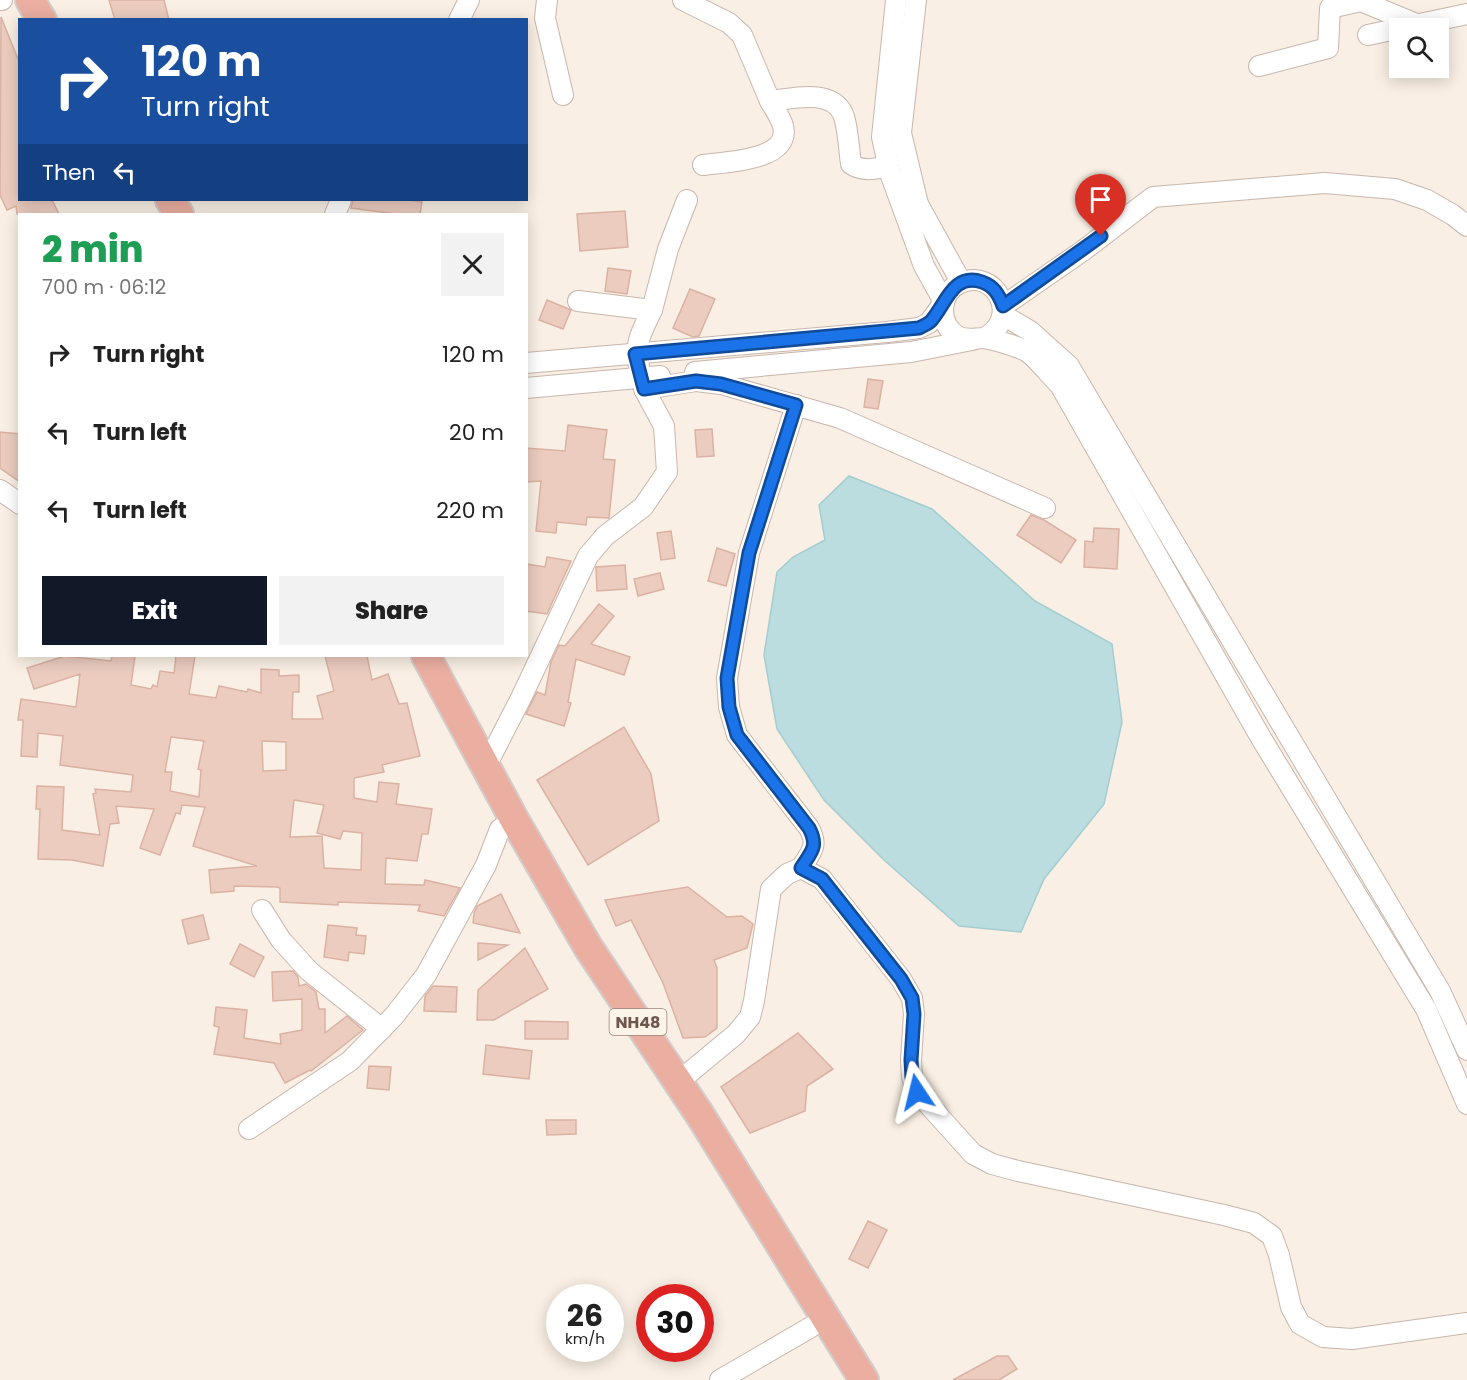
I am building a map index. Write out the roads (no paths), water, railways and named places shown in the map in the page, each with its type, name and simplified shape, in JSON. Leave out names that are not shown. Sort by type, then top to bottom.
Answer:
[{"type":"highway","points":[[30,0],[41,18]]},
{"type":"highway","points":[[51,0],[61,18]]},
{"type":"highway","name":"NH48","points":[[407,657],[436,692],[486,766],[508,825],[678,1082],[864,1380]]},
{"type":"highway","name":"NH48","points":[[426,657],[436,692],[508,825],[573,956],[685,1124],[844,1380]]},
{"type":"street","points":[[460,18],[469,0]]},
{"type":"street","points":[[547,0],[545,18],[563,95]]},
{"type":"street","points":[[683,0],[729,23],[742,35],[784,127],[782,140],[773,152],[703,165]]},
{"type":"street","points":[[896,0],[882,137],[888,165],[924,267],[944,302],[945,321],[949,329],[965,339],[979,339],[1025,350],[1060,385],[1261,738],[1426,1009],[1467,1104]]},
{"type":"street","points":[[916,0],[901,134],[918,204],[961,282]]},
{"type":"street","points":[[1259,66],[1328,48],[1327,4],[1361,1],[1402,18]]},
{"type":"street","points":[[1447,18],[1467,14]]},
{"type":"street","points":[[1368,35],[1389,30]]},
{"type":"street","points":[[770,100],[820,97],[838,106],[844,115],[851,164],[857,168],[873,169],[888,165]]},
{"type":"street","points":[[643,383],[911,352],[979,339],[996,329],[1003,310],[1152,197],[1325,183],[1395,189],[1427,200],[1453,214],[1467,226]]},
{"type":"street","points":[[486,766],[588,556],[605,536],[643,507],[667,472],[664,426],[643,383],[635,354],[638,338],[652,310],[668,249],[687,201]]},
{"type":"street","points":[[528,363],[919,328],[929,323],[953,287],[961,282],[979,281],[988,284],[995,290],[1003,310],[1069,366],[1440,991],[1467,1050]]},
{"type":"street","points":[[578,301],[652,310]]},
{"type":"street","points":[[528,388],[696,381],[721,384],[840,418],[1045,508]]},
{"type":"street","points":[[678,1082],[736,1034],[750,1017],[771,889],[788,874],[801,868],[813,849],[815,839],[809,828],[737,735],[729,707],[727,678],[749,553],[796,405]]},
{"type":"street","points":[[0,490],[18,503]]},
{"type":"street","points":[[249,1129],[350,1061],[394,1016],[426,975],[508,825]]},
{"type":"street","points":[[801,868],[822,879],[901,979],[912,998],[914,1014],[911,1060],[912,1077],[917,1092],[973,1154],[992,1164],[1018,1171],[1254,1223],[1272,1236],[1279,1255],[1291,1307],[1300,1323],[1323,1337],[1352,1339],[1467,1323]]},
{"type":"street","points":[[262,910],[281,940],[309,971],[382,1029]]},
{"type":"street","points":[[720,1380],[811,1328]]},
{"type":"water","points":[[849,476],[932,509],[1035,601],[1112,644],[1122,722],[1104,804],[1044,879],[1021,932],[959,926],[884,860],[824,800],[777,729],[764,655],[777,572],[793,557],[825,540],[819,505]]}]
